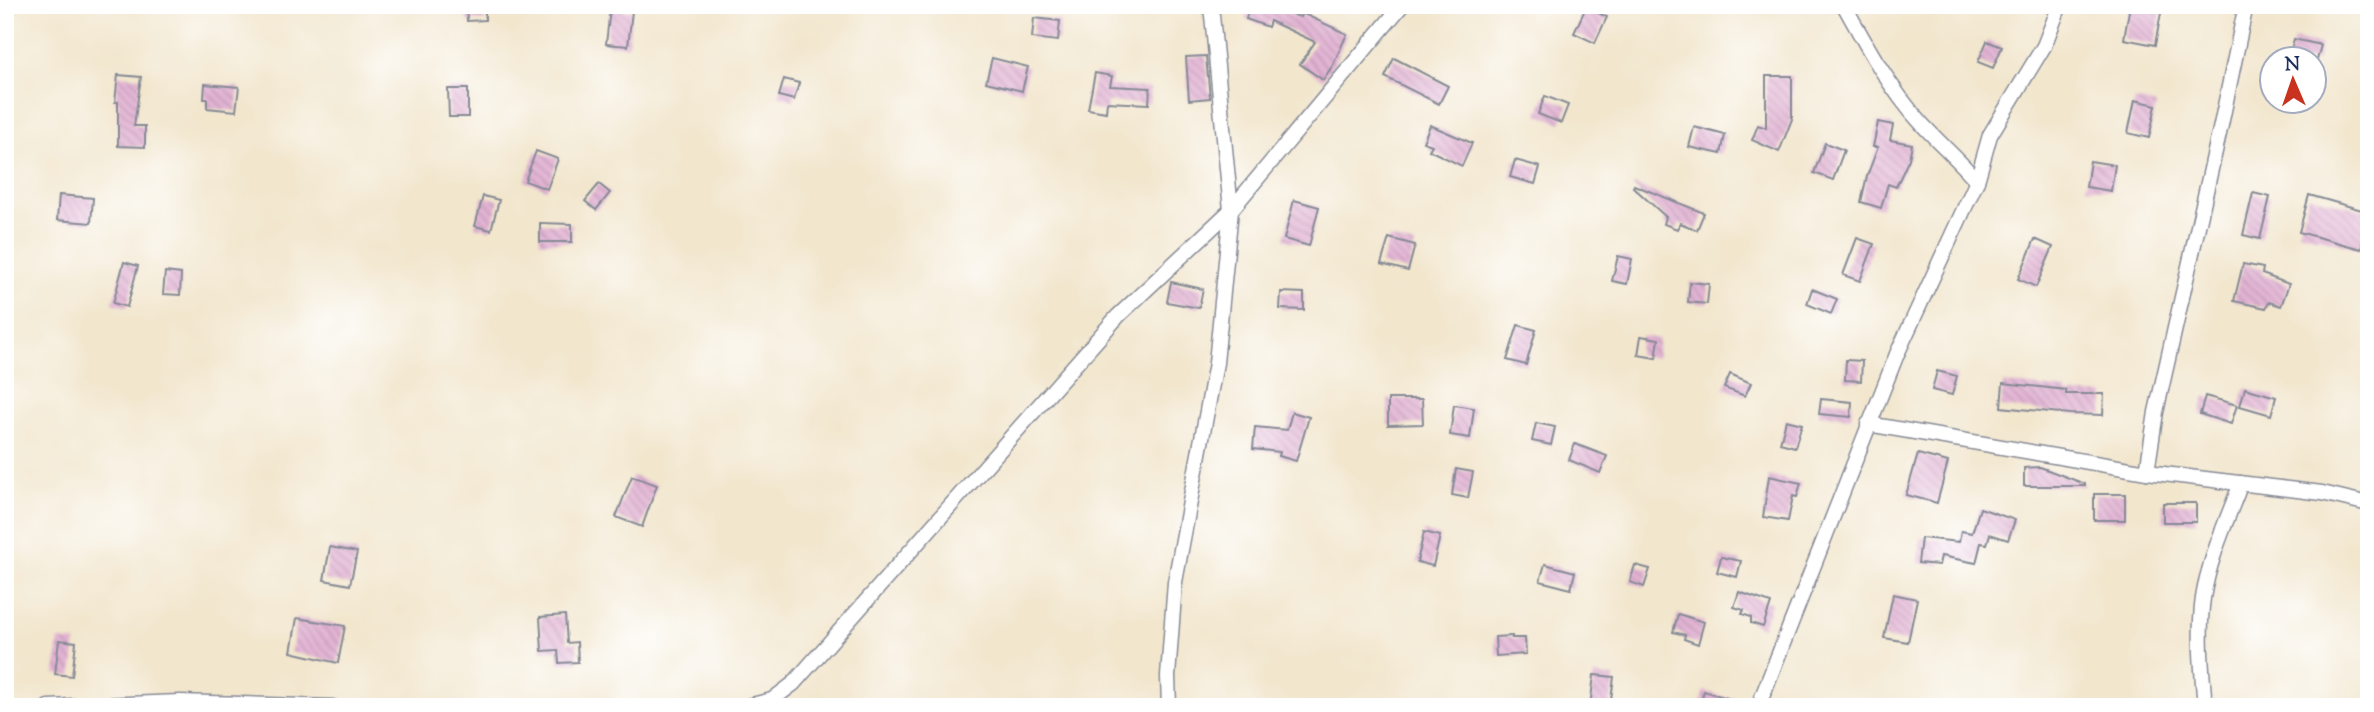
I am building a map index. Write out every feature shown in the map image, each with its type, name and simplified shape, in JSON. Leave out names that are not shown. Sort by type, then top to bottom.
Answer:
[{"type":"street","points":[[1169,707],[1168,676],[1175,582],[1216,363],[1231,210],[1211,5]]},
{"type":"street","points":[[744,707],[772,701],[793,684],[1118,316],[1231,210],[1402,5]]},
{"type":"street","points":[[1844,5],[1862,38],[1921,122],[1951,150],[1978,181]]},
{"type":"street","points":[[1758,707],[1897,354],[1978,181],[1990,135],[2044,46],[2060,5]]},
{"type":"street","points":[[2147,472],[2156,412],[2246,5]]},
{"type":"street","points":[[1868,424],[2147,472],[2322,493],[2369,504]]},
{"type":"street","points":[[2205,707],[2200,656],[2203,597],[2217,546],[2241,483]]},
{"type":"street","points":[[48,707],[180,702],[333,707]]},
{"type":"building","points":[[466,5],[485,5],[485,20],[467,21]]},
{"type":"building","points":[[1266,5],[1300,17],[1302,13],[1347,34],[1323,80],[1300,64],[1315,42],[1270,21],[1268,27],[1246,19],[1248,11],[1241,7]]},
{"type":"building","points":[[2130,5],[2162,8],[2155,45],[2124,39]]},
{"type":"building","points":[[1586,7],[1607,17],[1595,43],[1574,33]]},
{"type":"building","points":[[610,9],[632,11],[628,46],[606,44]]},
{"type":"building","points":[[1034,18],[1060,21],[1058,41],[1032,38]]},
{"type":"building","points":[[2294,39],[2321,45],[2321,46],[2292,46]]},
{"type":"building","points":[[1987,41],[2002,47],[1993,68],[1978,62]]},
{"type":"building","points":[[1206,56],[1210,98],[1189,100],[1186,57]]},
{"type":"building","points":[[992,58],[1028,67],[1022,91],[986,82]]},
{"type":"building","points":[[1394,58],[1448,86],[1439,104],[1385,77]]},
{"type":"building","points":[[1095,73],[1112,76],[1110,86],[1150,88],[1149,104],[1107,102],[1106,112],[1088,109]]},
{"type":"building","points":[[118,75],[141,77],[134,126],[145,126],[145,147],[118,146],[118,102],[115,102]]},
{"type":"building","points":[[1766,76],[1792,76],[1792,119],[1779,152],[1752,140],[1758,125],[1766,128]]},
{"type":"building","points":[[784,79],[799,83],[794,100],[779,96]]},
{"type":"building","points":[[205,84],[239,87],[236,111],[207,108],[207,99],[204,99]]},
{"type":"building","points":[[448,89],[468,89],[468,117],[449,117]]},
{"type":"building","points":[[1545,96],[1568,105],[1561,123],[1538,114]]},
{"type":"building","points":[[2135,100],[2156,105],[2149,138],[2128,133]]},
{"type":"building","points":[[1878,122],[1893,125],[1890,140],[1912,144],[1909,159],[1896,187],[1888,184],[1881,208],[1861,202],[1878,147],[1873,147]]},
{"type":"building","points":[[1430,125],[1472,143],[1462,166],[1429,150],[1432,145],[1423,142]]},
{"type":"building","points":[[1694,127],[1725,135],[1721,154],[1689,147]]},
{"type":"building","points":[[1825,143],[1844,150],[1833,180],[1814,173]]},
{"type":"building","points":[[536,151],[558,159],[547,189],[525,181]]},
{"type":"building","points":[[1515,160],[1540,167],[1535,184],[1510,177]]},
{"type":"building","points":[[2090,161],[2115,165],[2111,191],[2086,187]]},
{"type":"building","points":[[599,184],[610,193],[596,210],[585,201]]},
{"type":"building","points":[[1634,185],[1704,213],[1697,230],[1680,223],[1677,229],[1664,224],[1666,217],[1633,187]]},
{"type":"building","points":[[2253,193],[2270,197],[2260,239],[2243,235]]},
{"type":"building","points":[[59,195],[93,198],[91,223],[57,220]]},
{"type":"building","points":[[2309,195],[2369,212],[2369,222],[2361,249],[2299,232]]},
{"type":"building","points":[[483,196],[499,200],[491,230],[475,226]]},
{"type":"building","points":[[1294,200],[1319,207],[1309,246],[1284,239]]},
{"type":"building","points":[[540,223],[572,224],[572,242],[540,242]]},
{"type":"building","points":[[1389,238],[1415,245],[1408,271],[1381,264]]},
{"type":"building","points":[[1857,238],[1874,244],[1860,281],[1843,275]]},
{"type":"building","points":[[2035,239],[2053,247],[2036,287],[2018,279]]},
{"type":"building","points":[[1618,256],[1632,259],[1627,284],[1612,281]]},
{"type":"building","points":[[124,262],[138,266],[127,307],[113,303]]},
{"type":"building","points":[[2243,264],[2263,268],[2262,274],[2289,284],[2281,306],[2269,302],[2266,308],[2234,301]]},
{"type":"building","points":[[165,272],[181,274],[180,295],[163,294]]},
{"type":"building","points":[[1171,282],[1203,289],[1199,308],[1167,302]]},
{"type":"building","points":[[1690,282],[1709,284],[1707,304],[1688,302]]},
{"type":"building","points":[[1812,289],[1837,299],[1831,314],[1807,304]]},
{"type":"building","points":[[1281,292],[1304,293],[1304,310],[1280,309]]},
{"type":"building","points":[[1518,325],[1536,330],[1526,365],[1507,360]]},
{"type":"building","points":[[1641,336],[1659,339],[1656,358],[1638,355]]},
{"type":"building","points":[[1846,360],[1862,361],[1861,381],[1845,380]]},
{"type":"building","points":[[1937,371],[1957,376],[1952,395],[1932,390]]},
{"type":"building","points":[[1730,374],[1751,383],[1745,396],[1724,388]]},
{"type":"building","points":[[2003,383],[2066,390],[2066,394],[2104,394],[2103,415],[2001,407]]},
{"type":"building","points":[[2245,388],[2276,397],[2271,415],[2240,406]]},
{"type":"building","points":[[2205,396],[2237,405],[2231,424],[2200,414]]},
{"type":"building","points":[[1388,399],[1422,399],[1423,424],[1388,425]]},
{"type":"building","points":[[1821,399],[1852,402],[1851,417],[1819,414]]},
{"type":"building","points":[[1454,405],[1474,408],[1470,438],[1450,435]]},
{"type":"building","points":[[1292,412],[1309,417],[1296,461],[1279,456],[1280,452],[1253,449],[1255,427],[1287,430]]},
{"type":"building","points":[[1786,420],[1802,424],[1795,447],[1780,443]]},
{"type":"building","points":[[1536,423],[1555,427],[1551,445],[1532,441]]},
{"type":"building","points":[[1575,444],[1607,456],[1600,473],[1569,460]]},
{"type":"building","points":[[1918,454],[1948,462],[1937,503],[1906,495]]},
{"type":"building","points":[[2040,467],[2085,486],[2024,486],[2024,468]]},
{"type":"building","points":[[1456,469],[1473,472],[1468,498],[1452,495]]},
{"type":"building","points":[[632,476],[657,485],[642,527],[616,517]]},
{"type":"building","points":[[1769,476],[1801,483],[1797,497],[1793,496],[1788,521],[1763,517]]},
{"type":"building","points":[[2094,494],[2125,494],[2125,520],[2094,520]]},
{"type":"building","points":[[2163,503],[2196,503],[2196,522],[2163,522]]},
{"type":"building","points":[[1980,508],[2015,520],[2008,540],[1990,534],[1987,544],[1981,543],[1976,563],[1941,556],[1939,565],[1918,563],[1921,538],[1959,542],[1961,531],[1972,533]]},
{"type":"building","points":[[1424,532],[1440,536],[1433,566],[1417,562]]},
{"type":"building","points":[[330,547],[357,552],[350,585],[324,580]]},
{"type":"building","points":[[1721,557],[1741,561],[1737,577],[1717,572]]},
{"type":"building","points":[[1545,564],[1575,572],[1571,589],[1540,581]]},
{"type":"building","points":[[1635,565],[1650,569],[1644,587],[1630,582]]},
{"type":"building","points":[[1739,592],[1771,603],[1763,627],[1751,623],[1751,617],[1742,614],[1744,610],[1734,607]]},
{"type":"building","points":[[1893,594],[1917,599],[1908,642],[1884,638]]},
{"type":"building","points":[[1678,614],[1704,622],[1698,644],[1684,639],[1685,635],[1673,632]]},
{"type":"building","points":[[565,615],[567,643],[577,642],[578,662],[559,663],[558,650],[542,651],[540,617]]},
{"type":"building","points":[[297,618],[345,626],[338,663],[291,652]]},
{"type":"building","points":[[1495,637],[1525,638],[1526,654],[1496,656]]},
{"type":"building","points":[[59,640],[76,642],[72,676],[55,674]]},
{"type":"building","points":[[1594,675],[1614,677],[1610,707],[1590,707]]},
{"type":"building","points":[[1704,691],[1744,703],[1743,707],[1699,707]]}]
